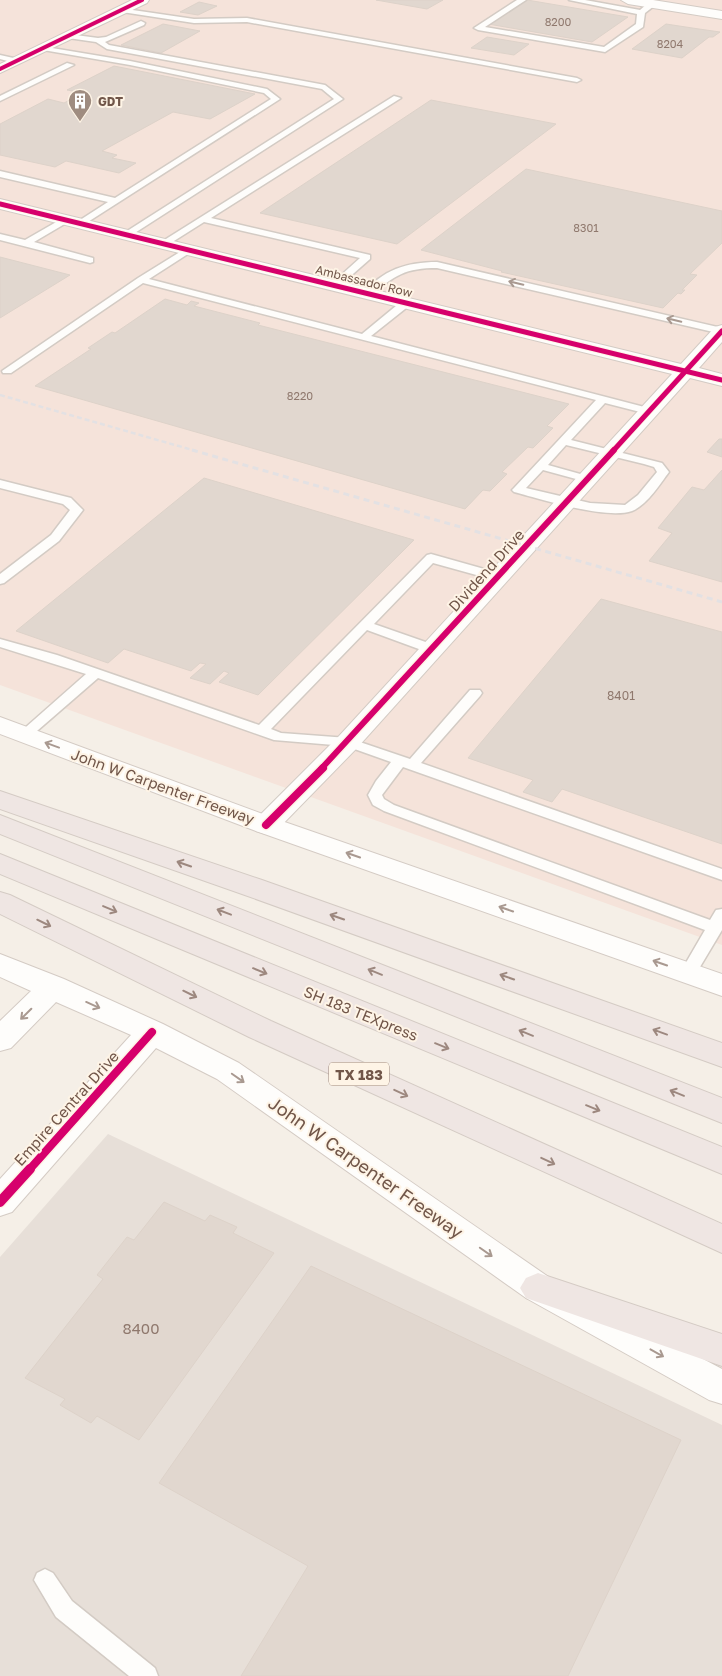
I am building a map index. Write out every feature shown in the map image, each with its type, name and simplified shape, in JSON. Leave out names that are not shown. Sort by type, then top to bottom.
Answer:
[{"type":"highway","points":[[0,800],[252,887],[722,1055]]},
{"type":"highway","points":[[0,824],[722,1111]]},
{"type":"highway","name":"SH 183 TEXpress","points":[[0,863],[722,1161]]},
{"type":"highway","name":"TX 183","points":[[0,902],[269,1033],[722,1239]]},
{"type":"highway","points":[[538,1288],[722,1350]]},
{"type":"street","points":[[0,69],[142,0]]},
{"type":"street","points":[[628,0],[722,16]]},
{"type":"street","name":"Ambassador Row","points":[[0,204],[722,380]]},
{"type":"street","name":"Dividend Drive","points":[[266,825],[348,742],[722,331]]},
{"type":"street","name":"John W Carpenter Freeway","points":[[12,730],[266,825],[722,985]]},
{"type":"street","name":"John W Carpenter Freeway","points":[[0,965],[152,1032],[228,1071],[538,1288],[722,1388]]},
{"type":"street","points":[[0,1040],[52,987]]},
{"type":"street","name":"Empire Central Drive","points":[[0,1202],[152,1032]]},
{"type":"lane","points":[[522,0],[478,28],[605,50],[640,25],[641,12]]},
{"type":"lane","points":[[573,0],[641,12],[653,4]]},
{"type":"lane","points":[[122,10],[194,21],[247,20],[577,80]]},
{"type":"lane","points":[[68,36],[98,40],[108,39],[141,23]]},
{"type":"lane","points":[[98,40],[107,47],[325,87],[339,99],[127,235]]},
{"type":"lane","points":[[26,243],[116,201],[276,99],[267,91],[130,63],[43,48]]},
{"type":"lane","points":[[0,57],[15,61]]},
{"type":"lane","points":[[0,99],[70,65]]},
{"type":"lane","points":[[163,244],[263,184],[397,98]]},
{"type":"lane","points":[[0,174],[116,201]]},
{"type":"lane","points":[[203,219],[367,257],[334,286]]},
{"type":"lane","points":[[0,237],[90,260]]},
{"type":"lane","points":[[7,371],[188,250]]},
{"type":"lane","points":[[368,294],[386,277],[400,268],[419,264],[436,265],[722,331]]},
{"type":"lane","points":[[141,280],[648,411]]},
{"type":"lane","points":[[363,338],[406,303]]},
{"type":"lane","points":[[563,441],[658,465],[664,472],[639,500],[628,508],[606,508],[518,490],[563,441],[603,400]]},
{"type":"lane","points":[[540,466],[587,479]]},
{"type":"lane","points":[[0,484],[67,501],[77,510],[55,538],[0,580]]},
{"type":"lane","points":[[261,731],[431,558],[498,577]]},
{"type":"lane","points":[[365,625],[432,649]]},
{"type":"lane","points":[[0,643],[279,737],[348,742],[722,875]]},
{"type":"lane","points":[[12,730],[95,674]]},
{"type":"lane","points":[[475,693],[406,763],[381,784],[375,795],[378,802],[388,808],[718,921],[688,973]]},
{"type":"lane","points":[[45,1580],[64,1609],[147,1676]]},
{"type":"shaded area","points":[[0,0],[722,0],[722,945],[0,685]]},
{"type":"shaded area","points":[[108,1134],[722,1425],[722,1676],[0,1676],[0,1257]]},
{"type":"building","points":[[376,0],[443,0],[427,9]]},
{"type":"building","points":[[527,0],[628,17],[592,42],[488,24]]},
{"type":"building","points":[[199,2],[217,6],[198,15],[180,12]]},
{"type":"building","points":[[163,24],[200,31],[161,53],[121,45]]},
{"type":"building","points":[[666,24],[720,32],[713,37],[709,37],[682,58],[632,49]]},
{"type":"building","points":[[487,37],[529,44],[514,55],[471,48]]},
{"type":"building","name":"GDT","points":[[114,66],[255,94],[210,119],[173,112],[102,151],[117,155],[112,158],[136,163],[119,173],[66,161],[55,167],[0,155],[0,124],[48,99],[64,103],[83,93],[67,90]]},
{"type":"building","points":[[431,100],[556,124],[397,244],[260,213]]},
{"type":"building","points":[[526,169],[722,211],[722,243],[690,274],[697,275],[682,290],[685,290],[681,294],[678,293],[663,308],[501,272],[421,250]]},
{"type":"building","points":[[0,257],[70,275],[0,318]]},
{"type":"building","points":[[165,299],[187,305],[191,301],[199,303],[194,306],[260,323],[258,325],[569,404],[547,426],[553,428],[533,448],[528,447],[502,472],[507,474],[490,491],[483,490],[465,509],[35,386],[91,349],[88,348],[112,332],[115,333]]},
{"type":"building","points":[[719,439],[722,439],[722,457],[707,452]]},
{"type":"building","points":[[722,470],[722,582],[649,561],[672,533],[658,528],[692,487],[704,490]]},
{"type":"building","points":[[204,478],[414,540],[258,695],[219,682],[229,673],[224,671],[210,684],[190,678],[206,664],[200,663],[191,671],[124,649],[108,663],[16,631]]},
{"type":"building","points":[[601,599],[722,632],[722,844],[562,789],[552,802],[523,792],[533,780],[468,758]]},
{"type":"building","points":[[164,1202],[205,1221],[210,1215],[237,1227],[233,1233],[274,1253],[139,1440],[97,1416],[91,1423],[60,1405],[65,1399],[25,1378],[103,1279],[97,1275],[127,1237],[134,1240]]},
{"type":"building","points":[[311,1266],[681,1440],[568,1676],[241,1676],[308,1566],[159,1483]]},
{"type":"railway","points":[[0,395],[196,451]]},
{"type":"railway","points":[[192,450],[722,602]]},
{"type":"cycle path","points":[[0,69],[142,0]]},
{"type":"cycle path","points":[[0,204],[722,380]]},
{"type":"cycle path","points":[[266,825],[348,742],[722,331]]},
{"type":"cycle path","points":[[0,1202],[152,1032]]},
{"type":"place","name":"GDT","points":[[80,122]]}]
